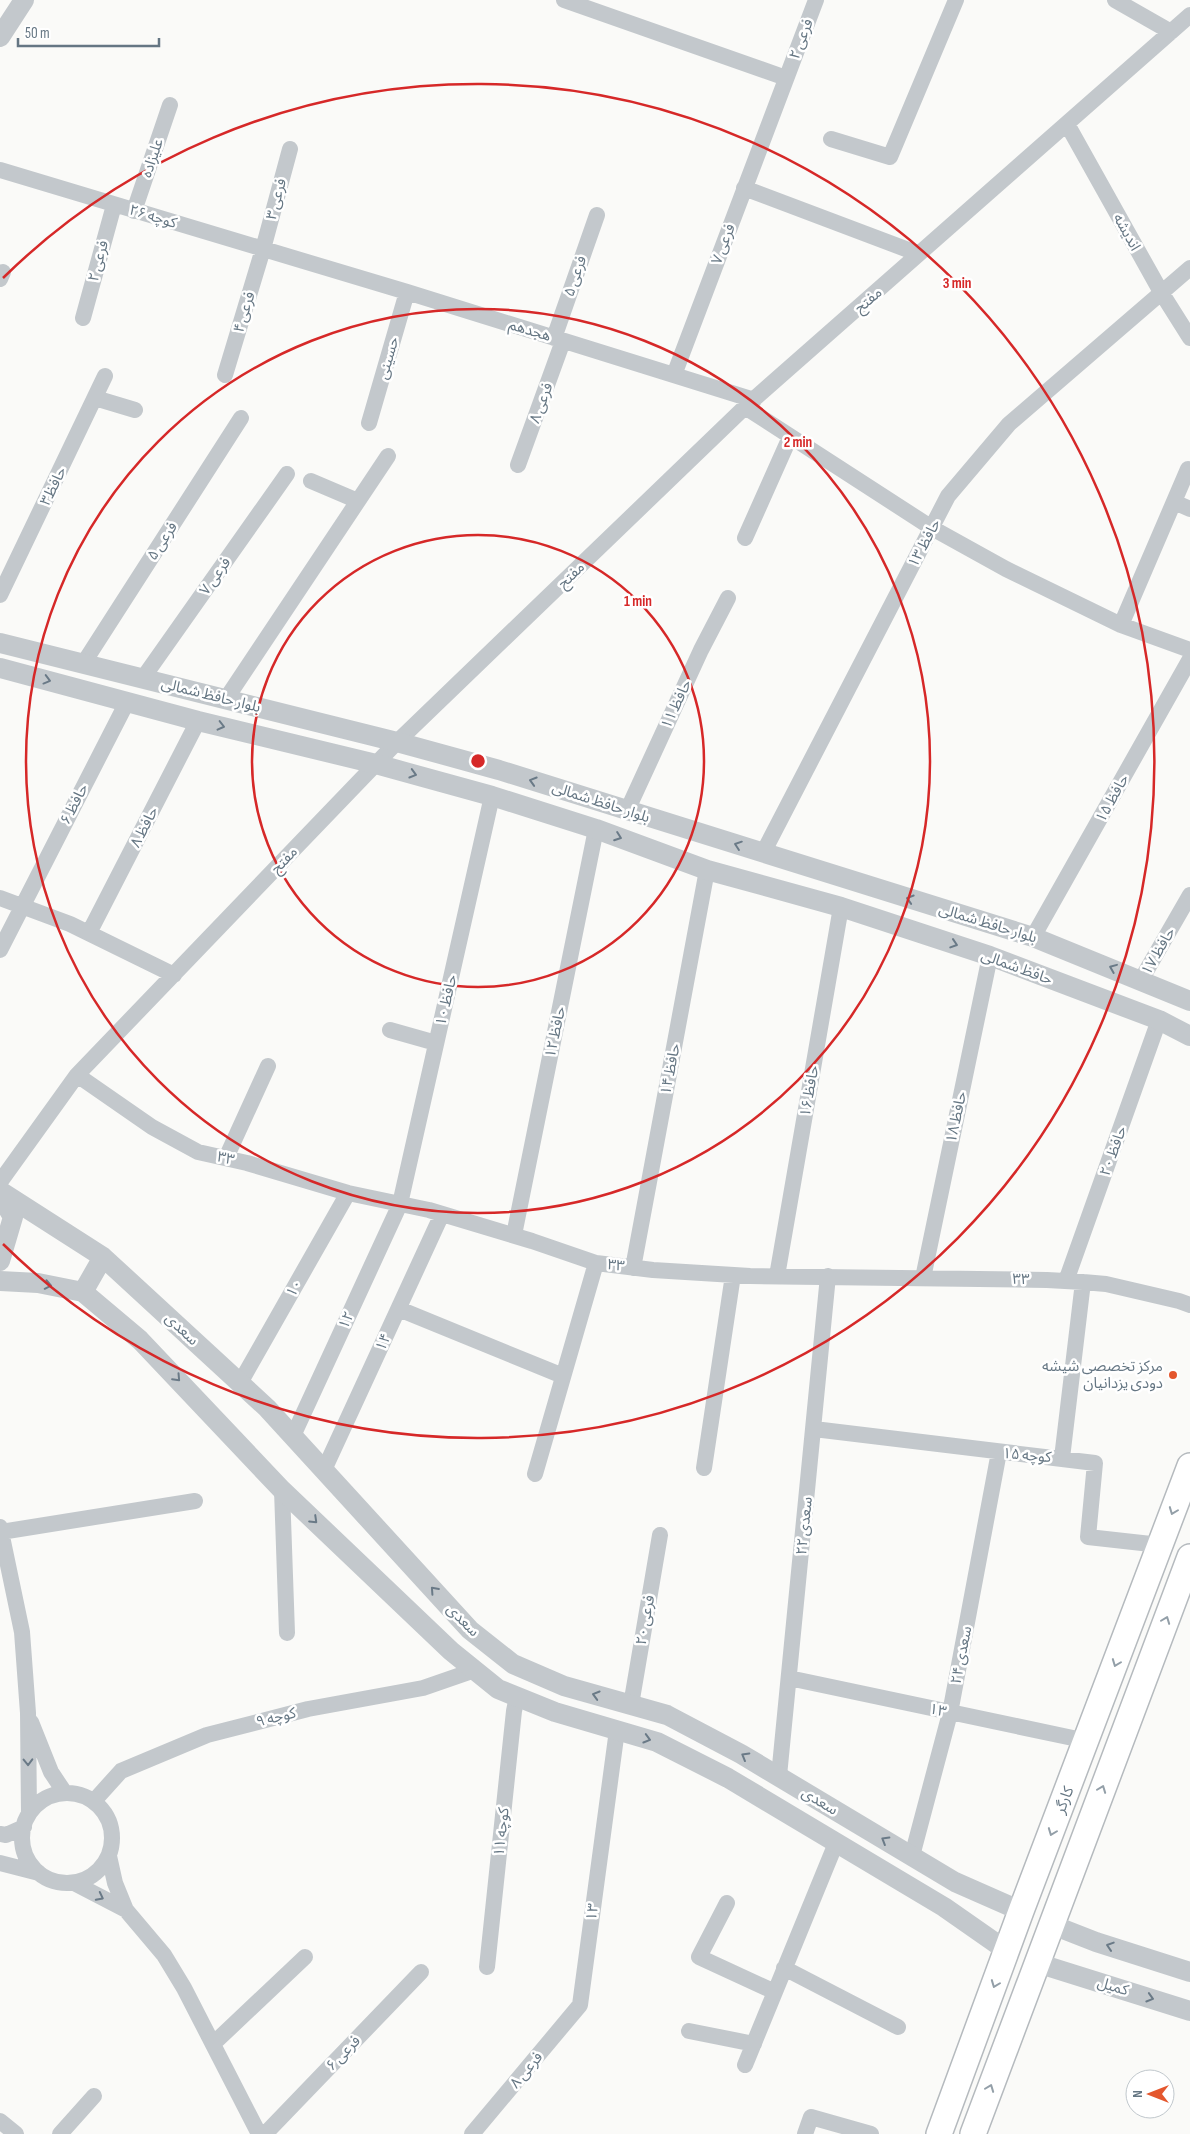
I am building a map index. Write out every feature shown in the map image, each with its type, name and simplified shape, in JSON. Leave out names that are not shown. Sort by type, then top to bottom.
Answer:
[{"type":"main road","name":"کارگر","points":[[939,2134],[1008,1951],[1021,1911],[1190,1466]]},
{"type":"main road","name":"کارگر","points":[[973,2134],[1050,1924],[1190,1557]]},
{"type":"main road","points":[[1021,1911],[1050,1924]]},
{"type":"main road","points":[[1008,1951],[1037,1962]]},
{"type":"street","points":[[0,38],[24,0]]},
{"type":"street","points":[[564,0],[786,78]]},
{"type":"street","name":"فرعی ۲","points":[[773,114],[816,0]]},
{"type":"street","points":[[831,139],[890,157],[956,0]]},
{"type":"street","points":[[1115,0],[1171,32]]},
{"type":"street","name":"مفتح","points":[[0,1182],[77,1076],[397,742],[750,404],[1190,15]]},
{"type":"street","name":"علیزاده","points":[[134,211],[170,105]]},
{"type":"street","name":"فرعی ۷","points":[[674,375],[773,114]]},
{"type":"street","name":"اندیشه","points":[[1067,124],[1161,292],[1190,338]]},
{"type":"street","name":"فرعی ۳","points":[[263,249],[290,149]]},
{"type":"street","name":"کوچه ۲۶","points":[[0,170],[305,262]]},
{"type":"street","points":[[744,188],[919,254]]},
{"type":"street","name":"فرعی ۲","points":[[83,318],[114,204]]},
{"type":"street","name":"فرعی ۵","points":[[558,339],[597,215]]},
{"type":"street","name":"فرعی ۴","points":[[225,375],[263,249]]},
{"type":"street","name":"هجدهم","points":[[305,262],[674,375],[750,404],[790,437],[932,528],[1006,569],[1122,625],[1190,650]]},
{"type":"street","name":"حافظ ۱۳","points":[[763,853],[948,496],[1009,424],[1190,268]]},
{"type":"street","name":"حسینی","points":[[370,423],[407,292]]},
{"type":"street","name":"فرعی ۸","points":[[518,465],[558,339]]},
{"type":"street","name":"حافظ۳","points":[[0,595],[105,376]]},
{"type":"street","points":[[95,398],[134,410]]},
{"type":"street","name":"فرعی ۵","points":[[82,664],[241,418]]},
{"type":"street","points":[[745,538],[790,437]]},
{"type":"street","points":[[226,699],[388,456]]},
{"type":"street","points":[[1122,625],[1188,469]]},
{"type":"street","name":"فرعی ۷","points":[[143,678],[287,474]]},
{"type":"street","points":[[311,481],[358,501]]},
{"type":"street","points":[[1174,502],[1190,509]]},
{"type":"street","name":"حافظ ۱۱","points":[[627,811],[701,650],[728,598]]},
{"type":"street","name":"بلوار حافظ شمالی","points":[[0,643],[397,742],[499,770],[1034,937],[1190,1001]]},
{"type":"street","name":"حافظ ۱۵","points":[[1034,937],[1190,659]]},
{"type":"street","name":"بلوار حافظ شمالی","points":[[0,668],[198,721],[376,764],[492,796],[596,829],[707,870],[841,907]]},
{"type":"street","name":"حافظ ۶","points":[[0,950],[127,702]]},
{"type":"street","name":"حافظ ۸","points":[[89,933],[198,721]]},
{"type":"street","name":"حافظ ۱۰","points":[[400,1204],[492,796]]},
{"type":"street","name":"حافظ ۱۲","points":[[514,1236],[596,829]]},
{"type":"street","name":"حافظ ۱۴","points":[[633,1268],[707,870]]},
{"type":"street","name":"حافظ ۱۷","points":[[1141,980],[1190,896]]},
{"type":"street","points":[[0,898],[89,933],[174,975]]},
{"type":"street","name":"حافظ شمالی","points":[[841,907],[990,956],[1159,1020],[1190,1036]]},
{"type":"street","name":"حافظ ۱۶","points":[[777,1276],[841,907]]},
{"type":"street","name":"حافظ ۱۸","points":[[923,1278],[990,956]]},
{"type":"street","name":"حافظ ۲۰","points":[[1066,1281],[1159,1020]]},
{"type":"street","points":[[390,1030],[436,1043]]},
{"type":"street","points":[[226,1158],[268,1066]]},
{"type":"street","name":"۳۳","points":[[77,1076],[152,1127],[198,1152],[226,1158],[348,1193],[442,1214],[596,1263],[633,1268],[733,1275],[1083,1282],[1106,1284],[1179,1300],[1190,1305]]},
{"type":"street","name":"سعدی","points":[[0,1191],[103,1257],[240,1382],[293,1436],[470,1630],[513,1664],[564,1686],[667,1715],[779,1776],[955,1882],[1021,1911]]},
{"type":"street","name":"۱۰","points":[[240,1382],[348,1193]]},
{"type":"street","points":[[0,1195],[13,1217],[0,1261]]},
{"type":"street","name":"۱۲","points":[[293,1436],[400,1204]]},
{"type":"street","name":"۱۴","points":[[324,1470],[442,1214]]},
{"type":"street","points":[[83,1292],[103,1257]]},
{"type":"street","points":[[535,1474],[596,1263]]},
{"type":"street","points":[[704,1468],[733,1275]]},
{"type":"street","name":"سعدی ۲۲","points":[[779,1776],[828,1276]]},
{"type":"street","name":"سعدی","points":[[0,1281],[38,1283],[83,1292],[140,1340],[282,1490],[451,1651],[498,1689],[555,1712],[665,1746],[728,1778],[944,1907],[1008,1951]]},
{"type":"street","points":[[1062,1458],[1083,1282]]},
{"type":"street","points":[[399,1309],[563,1376]]},
{"type":"street","name":"کوچه ۱۵","points":[[814,1429],[1094,1463],[1088,1537],[1160,1545]]},
{"type":"street","name":"سعدی ۲۴","points":[[912,1856],[950,1713],[999,1452]]},
{"type":"street","points":[[282,1490],[287,1633]]},
{"type":"street","points":[[0,1834],[6,1835],[26,1820],[39,1803],[51,1796],[65,1793],[80,1794],[94,1801],[105,1812],[111,1826],[113,1842],[109,1856],[100,1869],[88,1878],[74,1883],[61,1883],[49,1880],[30,1864],[25,1853],[22,1840],[26,1820],[28,1713],[22,1632],[1,1529],[195,1500]]},
{"type":"street","name":"فرعی ۲۰","points":[[631,1705],[660,1535]]},
{"type":"street","name":"کوچه ۹","points":[[94,1801],[121,1771],[207,1735],[308,1709],[423,1688],[475,1670]]},
{"type":"street","name":"۱۳","points":[[790,1678],[1087,1741]]},
{"type":"street","name":"کوچه ۱۱","points":[[487,1967],[517,1697]]},
{"type":"street","points":[[28,1713],[51,1772],[65,1793]]},
{"type":"street","name":"۱۳","points":[[580,2005],[617,1730]]},
{"type":"street","points":[[745,2065],[836,1843]]},
{"type":"street","points":[[109,1856],[115,1882],[126,1910],[164,1955],[184,1988],[259,2134]]},
{"type":"street","points":[[0,1863],[39,1873]]},
{"type":"street","points":[[944,1907],[955,1905],[960,1898],[960,1891],[955,1882]]},
{"type":"street","points":[[74,1883],[126,1910]]},
{"type":"street","points":[[727,1903],[699,1957],[775,1992]]},
{"type":"street","points":[[1050,1924],[1096,1942],[1190,1972]]},
{"type":"street","points":[[214,2044],[305,1957]]},
{"type":"street","name":"کمیل","points":[[1037,1962],[1190,2010]]},
{"type":"street","points":[[784,1968],[898,2027]]},
{"type":"street","name":"فرعی ۶","points":[[265,2134],[421,1972]]},
{"type":"street","name":"فرعی ۸","points":[[472,2134],[580,2005]]},
{"type":"street","points":[[689,2031],[754,2044]]},
{"type":"street","points":[[60,2134],[94,2096]]},
{"type":"street","points":[[805,2134],[811,2117],[871,2134]]},
{"type":"street","points":[[0,2121],[16,2134]]},
{"type":"place","name":"مرکز تخصصی شیشه دودی یزدانیان","points":[[1173,1375]]}]
